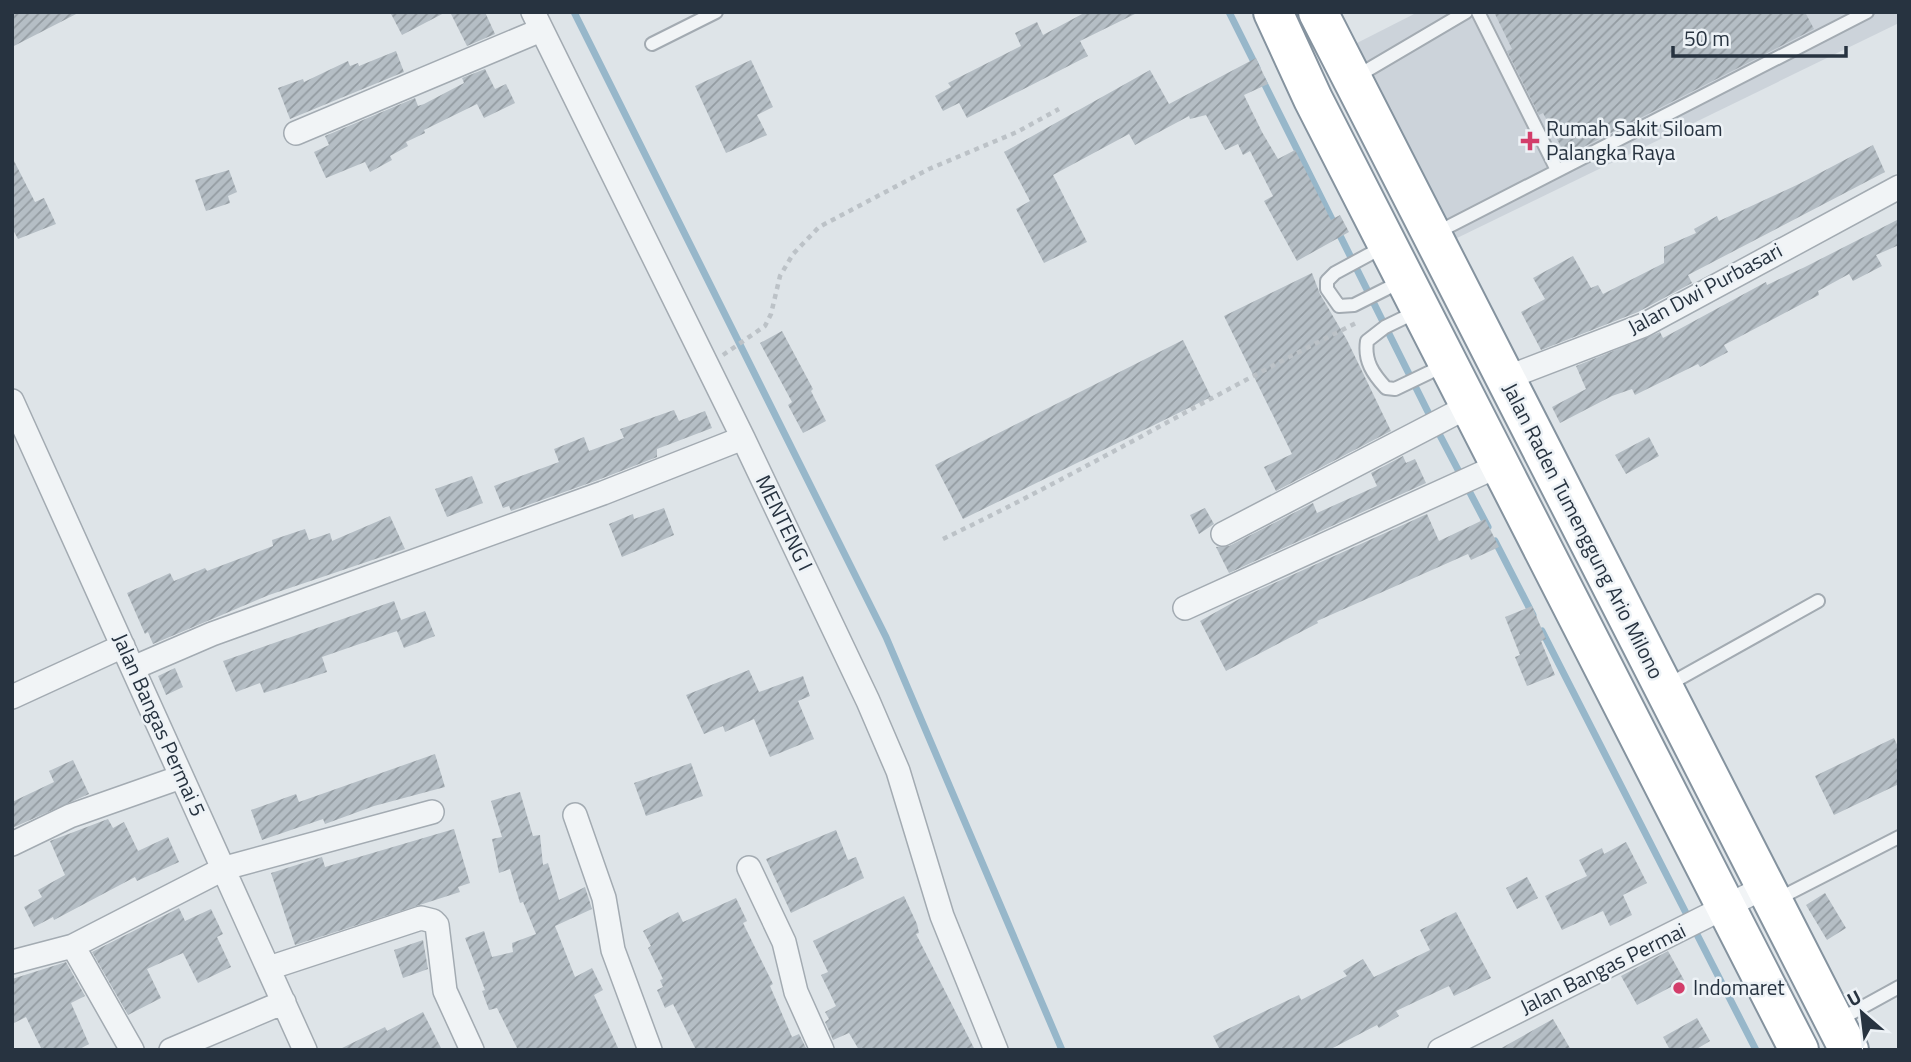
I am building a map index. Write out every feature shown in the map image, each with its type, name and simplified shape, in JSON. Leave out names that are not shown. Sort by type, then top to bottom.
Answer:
[{"type":"highway","name":"Jalan Raden Tumenggung Ario Milono","points":[[1273,12],[1313,99],[1500,465],[1704,919],[1799,1050]]},
{"type":"highway","name":"Jalan Raden Tumenggung Ario Milono","points":[[1318,12],[1842,1036]]},
{"type":"highway","points":[[1313,99],[1351,80]]},
{"type":"street","points":[[296,133],[537,21]]},
{"type":"street","name":"MENTENG I","points":[[537,21],[743,438],[892,756],[942,916],[996,1050]]},
{"type":"street","name":"Jalan Dwi Purbasari","points":[[1506,378],[1644,325],[1899,187]]},
{"type":"street","name":"Jalan Bangas Permai 5","points":[[12,401],[305,1050]]},
{"type":"street","points":[[1223,534],[1469,406]]},
{"type":"street","points":[[133,668],[212,634],[603,494],[743,438]]},
{"type":"street","points":[[1185,608],[1500,465]]},
{"type":"street","points":[[12,697],[123,646]]},
{"type":"street","points":[[12,844],[71,816],[181,776]]},
{"type":"street","points":[[12,962],[73,946],[225,868],[432,812]]},
{"type":"street","points":[[575,816],[604,898],[613,950],[650,1050]]},
{"type":"street","points":[[749,868],[784,942],[796,992],[822,1050]]},
{"type":"street","name":"Jalan Bangas Permai","points":[[1440,1050],[1704,919],[1769,895]]},
{"type":"street","points":[[269,968],[428,918],[437,925],[445,991],[472,1050]]},
{"type":"street","points":[[73,946],[132,1050]]},
{"type":"street","points":[[171,1050],[284,1002]]},
{"type":"lane","points":[[652,44],[716,12]]},
{"type":"lane","points":[[1351,80],[1466,12]]},
{"type":"lane","points":[[1478,12],[1557,170]]},
{"type":"lane","points":[[1432,235],[1867,12]]},
{"type":"lane","points":[[1388,244],[1335,273],[1327,281],[1332,299],[1339,306],[1413,295]]},
{"type":"lane","points":[[1413,295],[1385,327],[1367,341],[1364,354],[1374,376],[1386,388],[1395,389],[1448,364]]},
{"type":"lane","points":[[1663,687],[1818,601]]},
{"type":"lane","points":[[1769,895],[1899,837]]},
{"type":"lane","points":[[1842,1036],[1899,987]]},
{"type":"path","points":[[728,352],[752,337],[771,314],[780,276],[793,254],[820,227],[929,169],[1017,132],[1059,109]]},
{"type":"path","points":[[943,539],[1014,505],[1277,363],[1364,320]]},
{"type":"shaded area","name":"Rumah Sakit Siloam Palangka Raya","points":[[1418,12],[1899,12],[1899,23],[1455,239],[1355,44]]},
{"type":"building","points":[[12,12],[80,12],[12,47]]},
{"type":"building","points":[[390,12],[446,12],[402,35]]},
{"type":"building","points":[[450,12],[485,12],[495,34],[467,46]]},
{"type":"building","points":[[1086,12],[1139,12],[1080,41],[1088,56],[967,118],[959,103],[943,111],[935,96],[951,87],[948,83],[1021,46],[1015,33],[1037,22],[1043,35]]},
{"type":"building","name":"Rumah Sakit Siloam Palangka Raya","points":[[1494,12],[1805,12],[1814,29],[1566,156],[1543,113],[1539,115],[1507,51],[1512,49]]},
{"type":"building","points":[[396,51],[404,72],[290,119],[278,88],[303,79],[304,82],[348,61],[350,66],[358,63],[359,66]]},
{"type":"building","points":[[1256,58],[1268,84],[1244,95],[1262,132],[1278,159],[1295,150],[1331,220],[1340,215],[1349,232],[1297,261],[1264,201],[1273,196],[1250,151],[1243,155],[1238,144],[1225,150],[1206,115],[1190,119],[1189,116],[1135,145],[1129,134],[1053,175],[1087,242],[1044,263],[1016,209],[1030,201],[1004,152],[1150,70],[1169,104]]},
{"type":"building","points":[[751,60],[773,107],[757,115],[767,135],[726,153],[695,86]]},
{"type":"building","points":[[485,69],[495,89],[506,84],[515,103],[484,118],[477,104],[424,130],[425,133],[406,142],[408,146],[390,156],[392,160],[370,172],[365,162],[326,178],[314,152],[329,145],[325,136],[415,98],[418,106],[424,104],[464,83],[462,78]]},
{"type":"building","points":[[1873,145],[1885,172],[1688,275],[1692,283],[1638,312],[1541,350],[1521,312],[1545,299],[1533,278],[1573,256],[1591,288],[1598,285],[1603,294],[1664,263],[1664,247],[1696,233],[1694,229],[1717,216],[1719,221],[1799,184]]},
{"type":"building","points":[[12,157],[35,202],[44,198],[56,224],[18,239],[12,228]]},
{"type":"building","points":[[229,170],[237,192],[228,196],[230,203],[206,211],[195,180]]},
{"type":"building","points":[[1899,219],[1899,245],[1876,255],[1882,266],[1853,281],[1849,274],[1818,291],[1819,295],[1724,345],[1728,352],[1700,367],[1698,364],[1635,395],[1632,389],[1612,396],[1560,423],[1552,407],[1586,389],[1576,366],[1660,332],[1663,338],[1766,282],[1767,285]]},
{"type":"building","points":[[1312,273],[1320,294],[1347,340],[1391,431],[1276,491],[1264,467],[1292,454],[1224,316]]},
{"type":"building","points":[[782,331],[813,389],[811,391],[826,421],[803,433],[788,405],[792,402],[760,343]]},
{"type":"building","points":[[1183,340],[1211,397],[963,519],[935,465]]},
{"type":"building","points":[[674,410],[679,421],[705,411],[712,428],[657,449],[657,457],[598,480],[511,511],[509,506],[503,508],[494,486],[559,462],[554,449],[584,437],[589,451],[624,438],[620,429]]},
{"type":"building","points":[[1649,437],[1659,456],[1626,474],[1615,455]]},
{"type":"building","points":[[1403,456],[1406,463],[1415,459],[1426,483],[1229,573],[1216,547],[1229,546],[1313,503],[1317,513],[1377,486],[1371,473]]},
{"type":"building","points":[[472,476],[483,503],[447,517],[435,489]]},
{"type":"building","points":[[664,508],[674,535],[622,557],[609,524],[633,514],[634,519]]},
{"type":"building","points":[[1205,508],[1214,524],[1199,534],[1190,515]]},
{"type":"building","points":[[1427,514],[1439,541],[1485,519],[1499,547],[1471,560],[1468,554],[1317,621],[1318,623],[1226,671],[1200,621],[1241,598]]},
{"type":"building","points":[[390,516],[405,549],[269,595],[153,644],[148,632],[145,634],[127,593],[170,573],[174,581],[205,568],[207,571],[273,546],[272,540],[305,529],[309,540],[330,533],[332,541]]},
{"type":"building","points":[[394,601],[401,620],[425,611],[435,636],[404,648],[397,631],[322,657],[327,672],[264,693],[260,683],[236,692],[223,661]]},
{"type":"building","points":[[1532,606],[1546,639],[1541,641],[1555,675],[1527,686],[1515,657],[1520,655],[1505,617]]},
{"type":"building","points":[[175,668],[183,687],[166,695],[158,676]]},
{"type":"building","points":[[749,670],[759,692],[803,676],[810,696],[798,701],[814,739],[770,757],[754,719],[725,732],[723,726],[704,734],[686,695]]},
{"type":"building","points":[[1894,738],[1899,749],[1899,784],[1834,815],[1815,776]]},
{"type":"building","points":[[435,754],[445,787],[374,806],[325,824],[323,819],[262,840],[251,810],[296,794],[299,802]]},
{"type":"building","points":[[73,760],[89,794],[12,828],[12,802],[54,782],[49,771]]},
{"type":"building","points":[[691,763],[703,796],[646,816],[634,783]]},
{"type":"building","points":[[520,792],[533,836],[540,835],[543,865],[548,863],[559,900],[585,887],[592,909],[555,926],[575,977],[592,968],[603,990],[594,995],[619,1050],[518,1050],[497,1008],[489,1010],[482,991],[485,990],[465,938],[484,931],[492,957],[513,952],[512,943],[536,934],[523,902],[520,903],[510,869],[499,873],[492,839],[502,837],[491,801]]},
{"type":"building","points":[[108,819],[113,828],[124,822],[138,851],[168,837],[179,862],[137,881],[135,877],[54,920],[53,917],[34,927],[24,907],[42,897],[38,890],[65,875],[50,841]]},
{"type":"building","points":[[454,829],[470,883],[458,887],[460,892],[295,945],[271,873],[322,857],[325,867]]},
{"type":"building","points":[[836,830],[848,860],[856,857],[864,878],[791,913],[766,859]]},
{"type":"building","points":[[1626,842],[1647,883],[1623,895],[1632,915],[1610,926],[1603,911],[1562,930],[1545,896],[1587,876],[1579,860],[1602,848],[1604,854]]},
{"type":"building","points":[[1527,877],[1538,898],[1517,909],[1506,888]]},
{"type":"building","points":[[1825,893],[1846,928],[1827,940],[1806,905]]},
{"type":"building","points":[[904,896],[917,924],[919,933],[916,934],[975,1050],[859,1050],[849,1033],[833,1040],[825,1022],[829,1019],[825,1012],[836,1006],[821,975],[828,972],[813,941]]},
{"type":"building","points":[[736,898],[747,921],[743,923],[773,984],[770,986],[792,1037],[799,1034],[807,1050],[696,1050],[673,1004],[665,1008],[657,990],[663,987],[660,980],[663,979],[643,931],[678,912],[683,922]]},
{"type":"building","points":[[179,908],[185,921],[211,909],[223,934],[217,937],[231,967],[198,983],[183,953],[147,969],[161,998],[128,1015],[92,952]]},
{"type":"building","points":[[1456,912],[1491,978],[1454,996],[1449,986],[1396,1011],[1399,1016],[1379,1028],[1377,1025],[1329,1050],[1220,1050],[1213,1036],[1299,995],[1301,1000],[1347,976],[1343,971],[1363,959],[1374,977],[1430,950],[1420,930]]},
{"type":"building","points":[[423,940],[428,969],[403,978],[394,950]]},
{"type":"building","points":[[1668,951],[1684,980],[1637,1005],[1621,976]]},
{"type":"building","points":[[66,962],[85,996],[71,1003],[89,1044],[78,1050],[42,1050],[26,1017],[12,1024],[12,979]]},
{"type":"building","points":[[423,1012],[442,1050],[338,1050],[385,1027],[387,1031]]},
{"type":"building","points":[[1697,1018],[1710,1041],[1695,1050],[1670,1050],[1663,1037]]},
{"type":"building","points":[[1553,1019],[1571,1050],[1498,1050]]},
{"type":"waterway","points":[[574,12],[886,637],[1062,1050]]},
{"type":"waterway","points":[[1229,12],[1257,68]]},
{"type":"waterway","points":[[1262,79],[1488,527]]},
{"type":"waterway","points":[[1495,541],[1533,615]]},
{"type":"waterway","points":[[1542,631],[1756,1050]]},
{"type":"place","name":"Rumah Sakit Siloam Palangka Raya","points":[[1530,141]]},
{"type":"place","name":"Indomaret","points":[[1679,988]]}]
